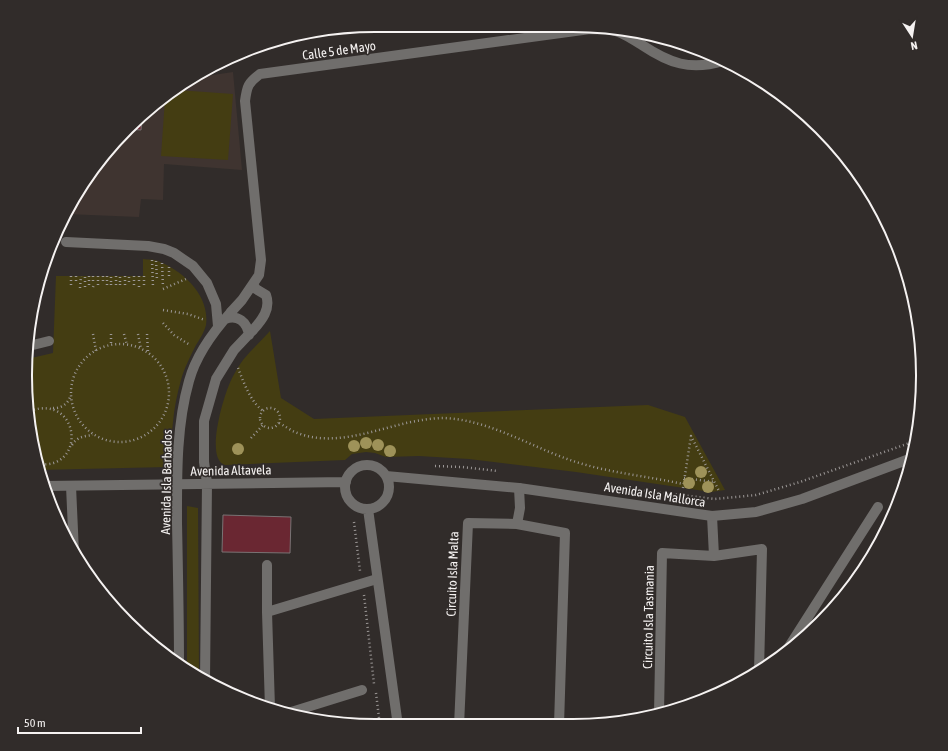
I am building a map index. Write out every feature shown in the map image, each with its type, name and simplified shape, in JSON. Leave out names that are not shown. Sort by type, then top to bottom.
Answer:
[{"type":"street","name":"Calle 5 de Mayo","points":[[261,260],[245,101],[247,85],[260,74],[568,32]]},
{"type":"street","name":"Calle 5 de Mayo","points":[[629,37],[659,56],[679,64],[697,66],[716,63]]},
{"type":"street","points":[[66,242],[148,246],[164,249],[174,253],[193,266],[207,284],[225,319],[232,316],[241,319],[251,333]]},
{"type":"street","name":"Avenida Isla Barbados","points":[[180,657],[177,484],[180,421],[189,380],[202,351],[253,284],[258,275],[261,260]]},
{"type":"street","points":[[206,674],[207,483],[204,462],[204,421],[216,379],[234,350],[251,333],[267,310],[268,304],[266,295],[256,289],[253,284]]},
{"type":"street","points":[[34,345],[49,341]]},
{"type":"street","name":"Avenida Isla Mallorca","points":[[386,476],[519,488],[712,516],[756,512],[802,499],[905,461]]},
{"type":"street","points":[[368,465],[381,470],[386,476],[389,487],[386,498],[378,506],[368,509],[361,508],[350,501],[345,489],[348,475],[354,470],[360,466],[368,465]]},
{"type":"street","name":"Avenida Altavela","points":[[50,486],[346,482]]},
{"type":"street","points":[[71,486],[73,538]]},
{"type":"street","points":[[517,524],[520,508],[519,488]]},
{"type":"street","points":[[795,637],[878,506]]},
{"type":"street","points":[[368,509],[397,719]]},
{"type":"street","points":[[712,516],[714,556]]},
{"type":"street","name":"Circuito Isla Malta","points":[[459,719],[468,523],[517,524],[565,533],[559,719]]},
{"type":"street","name":"Circuito Isla Tasmania","points":[[659,707],[662,552],[714,556],[762,549],[760,663]]},
{"type":"street","points":[[267,565],[270,702]]},
{"type":"street","points":[[267,612],[377,579]]},
{"type":"street","points":[[298,710],[362,690]]},
{"type":"path","points":[[152,260],[153,287]]},
{"type":"path","points":[[156,261],[157,280]]},
{"type":"path","points":[[162,263],[163,288],[187,279]]},
{"type":"path","points":[[169,267],[169,278]]},
{"type":"path","points":[[71,276],[71,288]]},
{"type":"path","points":[[76,276],[76,282]]},
{"type":"path","points":[[80,276],[80,288]]},
{"type":"path","points":[[85,276],[85,285]]},
{"type":"path","points":[[89,276],[89,287]]},
{"type":"path","points":[[93,276],[93,284]]},
{"type":"path","points":[[98,276],[98,287]]},
{"type":"path","points":[[103,276],[103,281]]},
{"type":"path","points":[[107,276],[107,287]]},
{"type":"path","points":[[111,276],[111,284]]},
{"type":"path","points":[[116,276],[116,287]]},
{"type":"path","points":[[120,276],[120,284]]},
{"type":"path","points":[[125,276],[125,287]]},
{"type":"path","points":[[129,276],[129,282]]},
{"type":"path","points":[[134,276],[134,287]]},
{"type":"path","points":[[139,276],[139,284]]},
{"type":"path","points":[[144,276],[144,287]]},
{"type":"path","points":[[163,310],[188,314],[206,320]]},
{"type":"path","points":[[163,323],[174,335],[195,347]]},
{"type":"path","points":[[93,334],[96,351]]},
{"type":"path","points":[[111,334],[111,345]]},
{"type":"path","points":[[124,334],[127,345]]},
{"type":"path","points":[[138,334],[141,349]]},
{"type":"path","points":[[147,334],[148,353]]},
{"type":"path","points":[[34,410],[39,408],[57,408],[64,405],[69,400],[72,380],[79,366],[89,355],[111,345],[127,345],[141,349],[148,353],[157,361],[164,372],[168,385],[169,398],[166,411],[160,423],[150,432],[137,439],[123,442],[108,441],[94,436],[85,436],[77,439],[62,458],[54,463],[44,465]]},
{"type":"path","points":[[238,368],[249,393],[258,407],[263,411]]},
{"type":"path","points":[[70,395],[73,410],[80,423],[94,436]]},
{"type":"path","points":[[48,408],[61,414],[70,424],[72,442],[68,451]]},
{"type":"path","points":[[269,408],[276,409],[281,418],[279,423],[273,428],[263,426],[260,420],[261,413],[263,411],[269,408]]},
{"type":"path","points":[[279,423],[295,432],[317,438],[335,439],[360,435],[428,419],[455,419],[473,422],[507,433],[530,442],[553,454],[601,469],[683,484]]},
{"type":"path","points":[[250,438],[263,426]]},
{"type":"path","points":[[683,488],[691,436],[719,491]]},
{"type":"path","points":[[619,488],[715,499],[756,495],[779,489],[909,443]]},
{"type":"path","points":[[434,466],[462,467],[505,472]]},
{"type":"path","points":[[684,478],[714,482]]},
{"type":"path","points":[[354,522],[379,719]]},
{"type":"shaded area","points":[[233,72],[242,170],[164,164],[163,200],[141,199],[139,217],[72,214],[90,185],[117,149],[149,117],[166,103],[208,76]]},
{"type":"shaded area","points":[[184,91],[233,94],[228,160],[161,156],[165,104]]},
{"type":"shaded area","points":[[143,259],[158,261],[177,271],[199,294],[204,304],[206,314],[205,328],[185,367],[178,391],[173,417],[170,465],[167,467],[46,470],[35,420],[32,376],[33,358],[53,353],[56,276],[143,276]]},
{"type":"shaded area","points":[[270,331],[281,398],[314,419],[648,405],[685,417],[725,490],[711,492],[576,472],[469,459],[419,456],[386,457],[375,453],[366,452],[352,454],[345,460],[225,465],[219,460],[216,452],[216,441],[217,428],[226,392],[233,375],[243,360]]},
{"type":"shaded area","points":[[187,506],[198,508],[199,670],[187,662]]},
{"type":"building","points":[[141,125],[141,130],[136,130]]},
{"type":"building","points":[[223,515],[291,517],[290,553],[222,552]]}]
